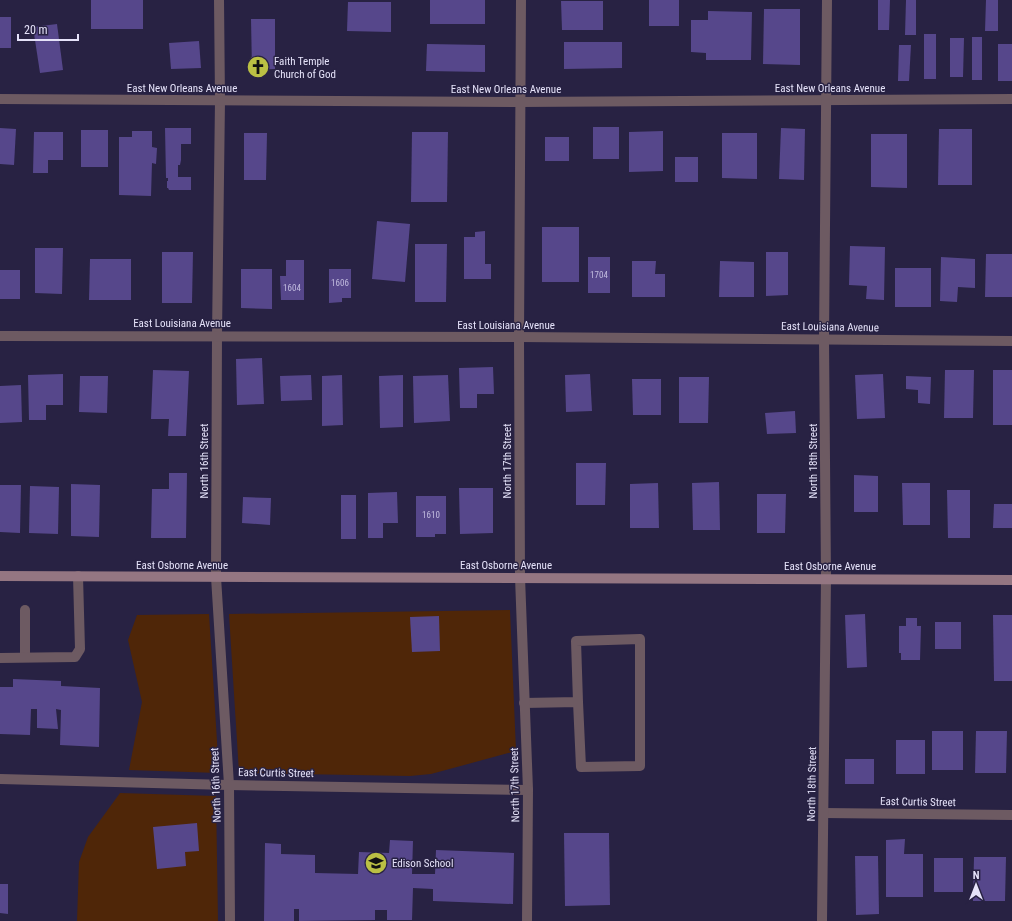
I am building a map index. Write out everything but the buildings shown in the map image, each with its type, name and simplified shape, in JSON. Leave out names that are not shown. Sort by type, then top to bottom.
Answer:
[{"type":"street","name":"North 16th Street","points":[[219,0],[220,100],[216,577],[229,785],[230,921]]},
{"type":"street","name":"North 17th Street","points":[[521,0],[519,337],[520,577],[528,790],[527,921]]},
{"type":"street","name":"North 18th Street","points":[[822,921],[826,578],[824,339],[826,0]]},
{"type":"street","name":"East New Orleans Avenue","points":[[0,99],[521,102],[1012,99]]},
{"type":"street","name":"East Louisiana Avenue","points":[[0,336],[217,335],[1012,341]]},
{"type":"street","name":"East Osborne Avenue","points":[[0,576],[826,578],[1012,580]]},
{"type":"street","points":[[0,658],[75,657],[80,650],[78,576]]},
{"type":"street","points":[[24,610],[25,657]]},
{"type":"street","points":[[640,639],[640,766],[581,767],[578,702],[576,640],[640,639]]},
{"type":"street","points":[[524,703],[578,702]]},
{"type":"street","name":"East Curtis Street","points":[[0,779],[229,785],[528,790]]},
{"type":"street","name":"East Curtis Street","points":[[824,813],[1012,816]]},
{"type":"shaded area","points":[[510,610],[516,751],[431,774],[410,776],[239,773],[229,614]]},
{"type":"shaded area","points":[[209,614],[219,773],[129,770],[142,702],[128,640],[137,615]]},
{"type":"shaded area","points":[[120,793],[216,796],[218,921],[77,921],[79,862],[88,837]]},
{"type":"place","name":"Faith Temple Church of God","points":[[258,67]]},
{"type":"place","name":"Edison School","points":[[376,863]]}]
